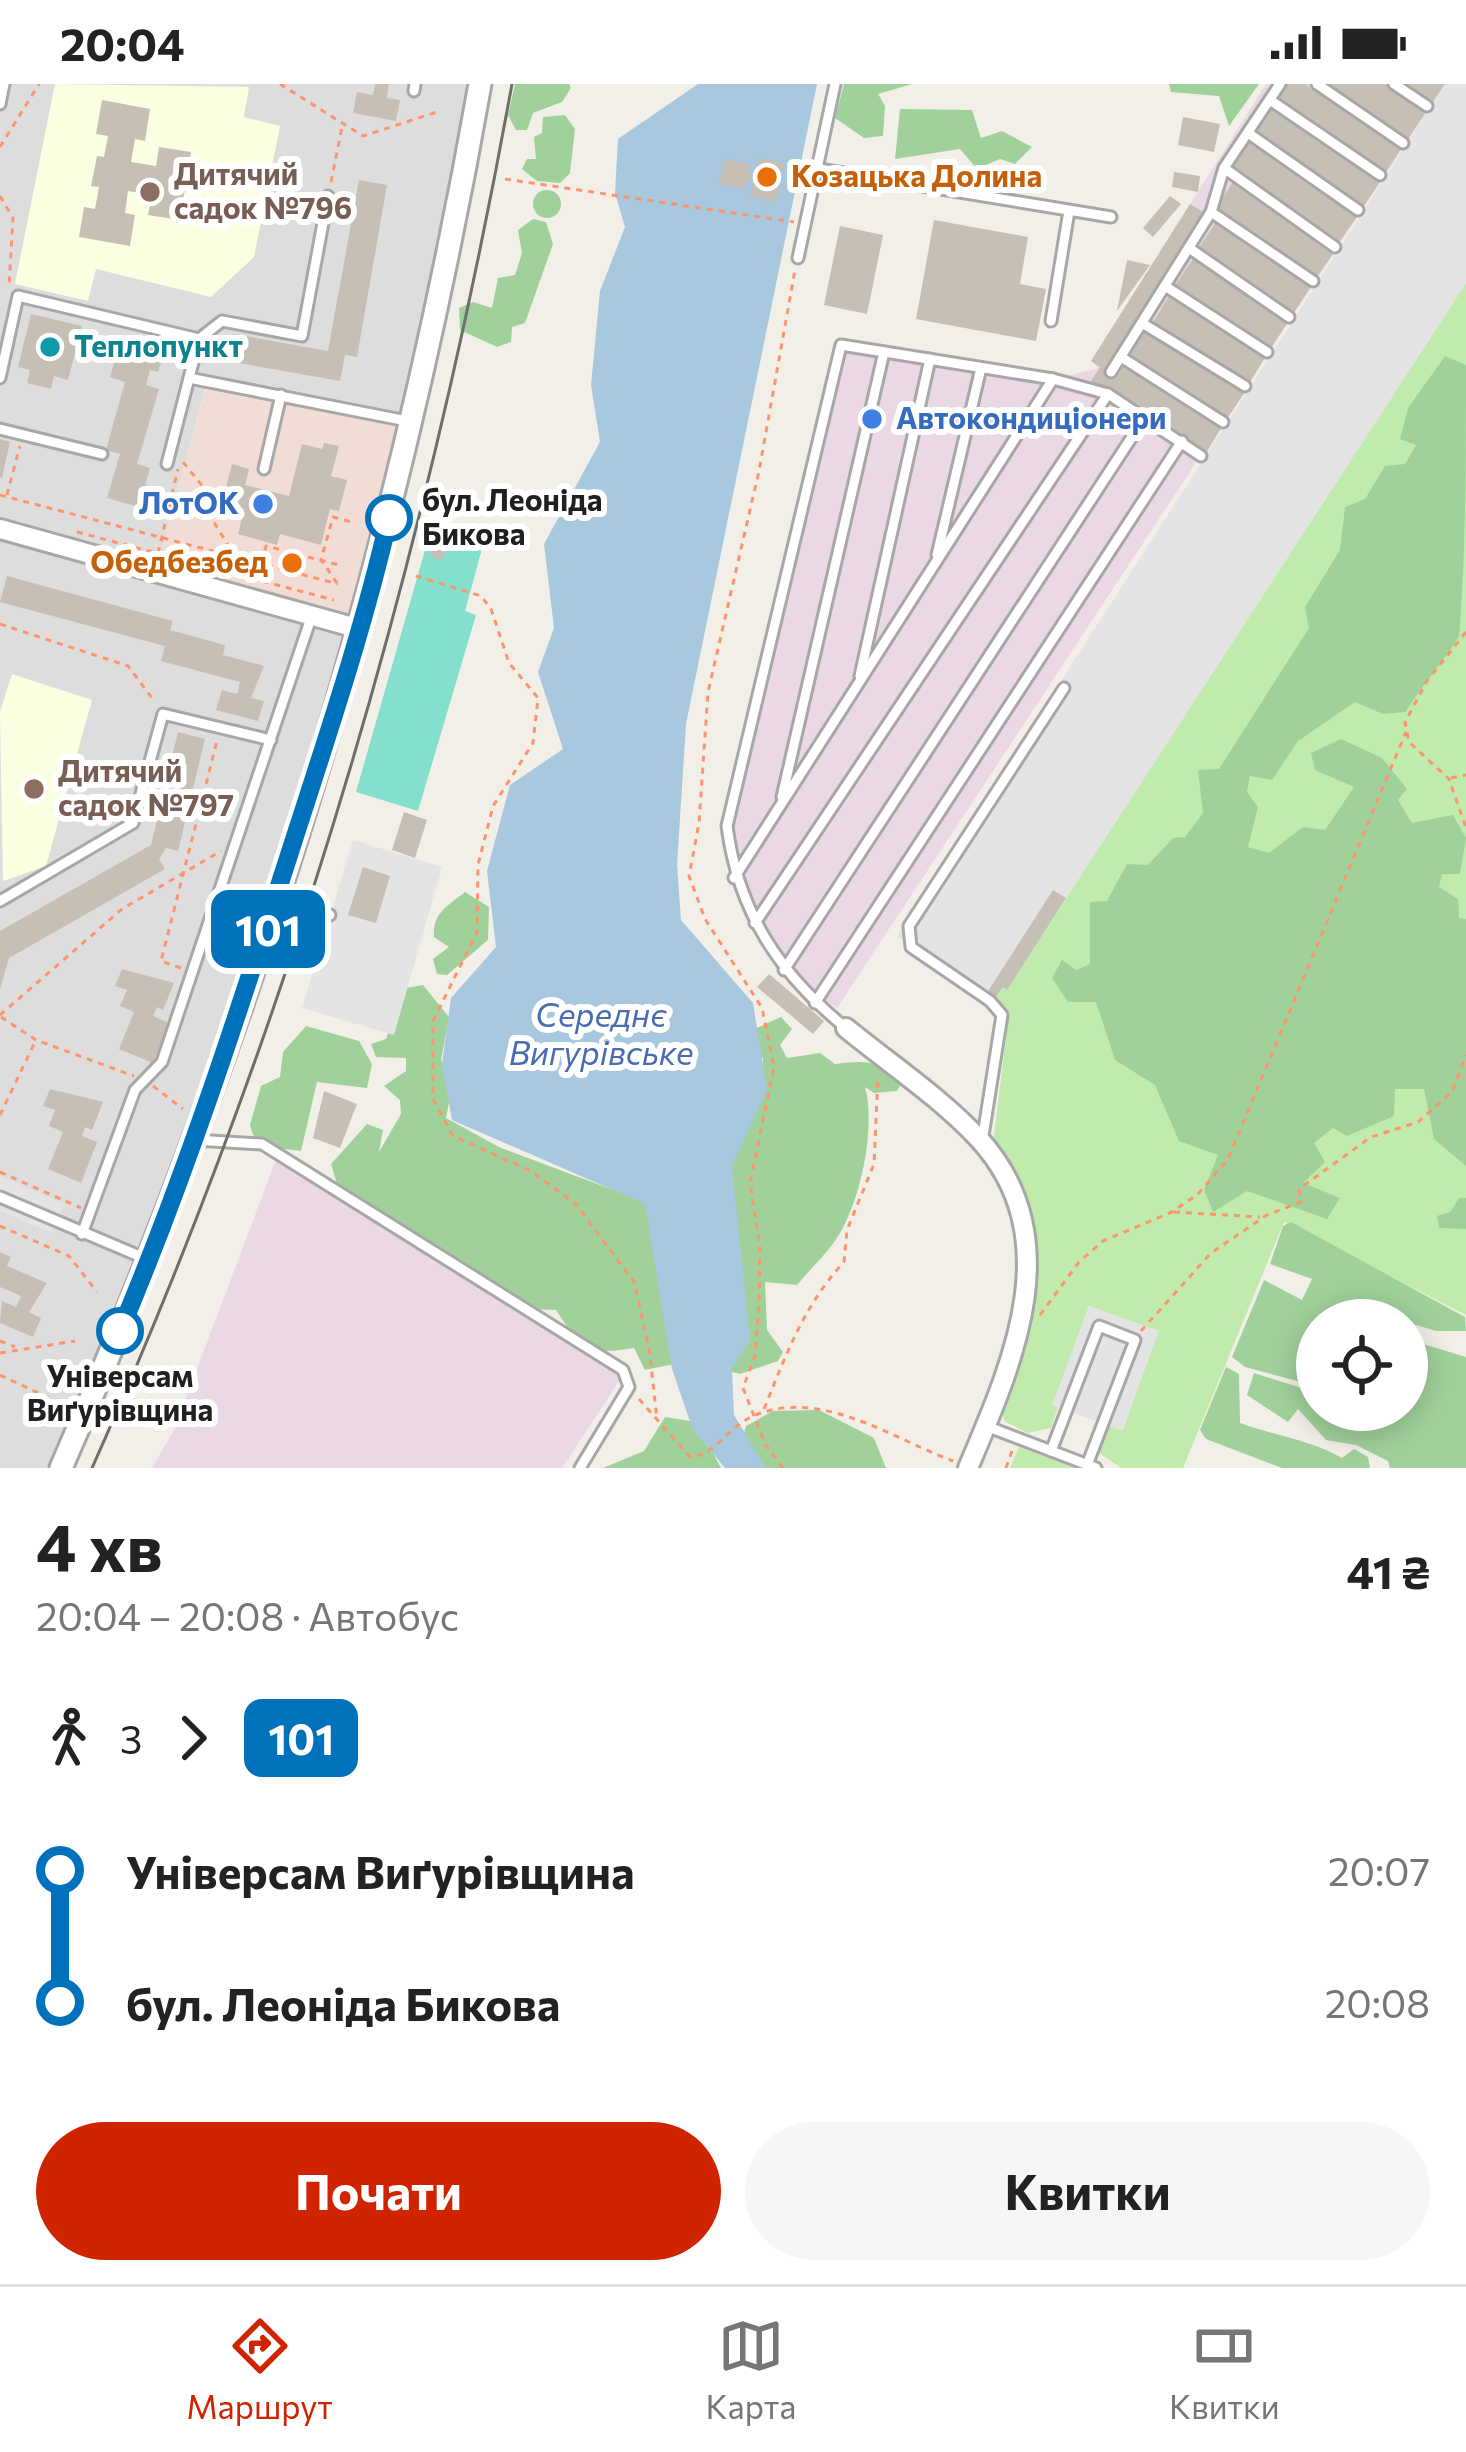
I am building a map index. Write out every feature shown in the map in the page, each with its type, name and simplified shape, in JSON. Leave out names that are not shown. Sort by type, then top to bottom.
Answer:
[{"type":"street","points":[[61,1468],[196,1140],[278,899],[361,629],[452,248],[480,84]]},
{"type":"street","points":[[0,529],[361,629]]},
{"type":"street","points":[[846,1028],[982,1142],[1007,1182],[1024,1228],[1030,1282],[1017,1345],[968,1467]]},
{"type":"lane","points":[[0,104],[4,84]]},
{"type":"lane","points":[[798,258],[835,84]]},
{"type":"lane","points":[[1112,372],[1211,212],[1224,168],[1280,84]]},
{"type":"lane","points":[[1317,84],[1403,143]]},
{"type":"lane","points":[[1394,84],[1427,106]]},
{"type":"lane","points":[[1270,100],[1380,175]]},
{"type":"lane","points":[[1248,133],[1358,210]]},
{"type":"lane","points":[[1224,168],[1335,247]]},
{"type":"lane","points":[[819,169],[1111,218]]},
{"type":"lane","points":[[167,464],[199,338],[223,321],[302,336],[328,196]]},
{"type":"lane","points":[[1051,321],[1069,211]]},
{"type":"lane","points":[[1211,212],[1312,281]]},
{"type":"lane","points":[[1189,248],[1289,317]]},
{"type":"lane","points":[[1165,286],[1267,352]]},
{"type":"lane","points":[[0,378],[18,296],[199,338]]},
{"type":"lane","points":[[1142,323],[1245,386]]},
{"type":"lane","points":[[846,1028],[784,970],[755,923],[734,878],[728,826],[841,345],[1053,379],[1108,394],[1201,456]]},
{"type":"lane","points":[[780,806],[884,352]]},
{"type":"lane","points":[[1121,357],[1223,422]]},
{"type":"lane","points":[[859,683],[930,359]]},
{"type":"lane","points":[[935,563],[981,368]]},
{"type":"lane","points":[[189,378],[411,422]]},
{"type":"lane","points":[[734,878],[1053,379]]},
{"type":"lane","points":[[755,923],[1108,394]]},
{"type":"lane","points":[[264,469],[281,395]]},
{"type":"lane","points":[[784,970],[1145,416]]},
{"type":"lane","points":[[0,429],[102,454]]},
{"type":"lane","points":[[815,1003],[1182,441]]},
{"type":"lane","points":[[82,1234],[135,1090],[161,1062],[311,616]]},
{"type":"lane","points":[[982,1142],[1002,1015],[990,1001],[911,947],[909,926],[1064,688]]},
{"type":"lane","points":[[0,901],[133,823],[163,714],[271,740]]},
{"type":"lane","points":[[278,899],[330,915]]},
{"type":"lane","points":[[196,1140],[262,1144],[623,1370],[629,1388],[580,1468]]},
{"type":"lane","points":[[0,1197],[149,1260]]},
{"type":"lane","points":[[986,1426],[1051,1451],[1091,1466],[1135,1340],[1099,1326],[1051,1451]]},
{"type":"path","points":[[0,147],[39,84]]},
{"type":"path","points":[[280,84],[363,136],[440,112]]},
{"type":"path","points":[[328,196],[343,123]]},
{"type":"path","points":[[505,179],[796,222]]},
{"type":"path","points":[[0,196],[13,218],[5,282],[18,296]]},
{"type":"path","points":[[23,435],[3,496],[338,584],[321,560]]},
{"type":"path","points":[[158,553],[180,459],[204,488],[202,501],[235,557]]},
{"type":"path","points":[[321,560],[333,517],[355,523]]},
{"type":"path","points":[[69,530],[334,599]]},
{"type":"path","points":[[262,564],[266,546],[343,566]]},
{"type":"path","points":[[416,576],[481,596],[491,609],[509,663],[538,698],[533,742],[493,806],[478,865],[477,932],[434,1021],[433,1099],[453,1136],[529,1170],[575,1203],[634,1282],[650,1348],[657,1419]]},
{"type":"path","points":[[0,623],[128,666],[163,714]]},
{"type":"path","points":[[1017,1345],[1078,1262],[1103,1240],[1172,1212],[1198,1194],[1228,1159],[1406,732],[1409,710],[1466,632]]},
{"type":"path","points":[[194,972],[160,961],[220,728]]},
{"type":"path","points":[[1406,732],[1417,751],[1449,779],[1466,828]]},
{"type":"path","points":[[1449,779],[1466,775]]},
{"type":"path","points":[[170,1094],[120,1067],[36,1040],[0,1015],[122,909],[238,842]]},
{"type":"path","points":[[0,1115],[36,1040]]},
{"type":"path","points":[[763,1412],[802,1317],[823,1281],[844,1262],[847,1230],[874,1163],[880,1055]]},
{"type":"path","points":[[1130,1338],[1152,1324],[1186,1276],[1211,1253],[1263,1217],[1301,1202],[1298,1189],[1371,1137],[1418,1122],[1452,1092],[1466,1055]]},
{"type":"path","points":[[0,1172],[90,1212]]},
{"type":"path","points":[[1172,1212],[1263,1217]]},
{"type":"path","points":[[0,1226],[69,1256],[97,1292]]},
{"type":"path","points":[[0,1341],[18,1348]]},
{"type":"path","points":[[0,1353],[75,1341]]},
{"type":"path","points":[[0,1376],[49,1398]]},
{"type":"path","points":[[629,1388],[690,1457],[702,1456]]},
{"type":"path","points":[[698,1468],[702,1456],[744,1420],[778,1406],[825,1407],[968,1467]]},
{"type":"path","points":[[1006,1468],[1018,1438]]},
{"type":"shaded area","points":[[0,84],[472,84],[404,414],[209,375],[157,568],[350,617],[329,703],[199,1100],[86,1389],[48,1468],[0,1468]]},
{"type":"shaded area","name":"Дитячий садок №796","points":[[55,84],[249,87],[244,117],[280,126],[254,257],[211,297],[96,269],[88,301],[15,284]]},
{"type":"shaded area","points":[[1266,84],[1445,84],[837,1008],[784,970],[755,923],[728,826],[841,345],[1053,379],[1099,368],[1091,361]]},
{"type":"shaded area","points":[[1445,84],[1466,84],[1466,283],[1066,898],[1053,891],[988,991],[897,936]]},
{"type":"shaded area","points":[[210,374],[404,414],[350,617],[157,568]]},
{"type":"shaded area","points":[[431,529],[483,545],[465,611],[476,615],[418,811],[356,792]]},
{"type":"shaded area","name":"Дитячий садок №797","points":[[12,674],[92,700],[46,866],[3,881],[0,712]]},
{"type":"shaded area","points":[[353,840],[442,867],[394,1035],[302,1008]]},
{"type":"shaded area","points":[[280,1149],[627,1369],[562,1468],[152,1468],[174,1430]]},
{"type":"shaded area","points":[[0,1176],[64,1204],[52,1233],[0,1211]]},
{"type":"shaded area","points":[[1089,1306],[1159,1331],[1122,1431],[1052,1405]]},
{"type":"green space","points":[[515,84],[569,84],[571,88],[562,102],[533,113],[527,130],[516,130],[508,115]]},
{"type":"green space","points":[[844,84],[912,84],[878,94],[885,106],[883,136],[864,138],[835,118]]},
{"type":"green space","points":[[1169,84],[1259,84],[1229,126],[1219,96],[1171,92]]},
{"type":"green space","points":[[900,109],[972,110],[981,138],[1002,131],[1032,147],[1015,164],[1000,159],[977,169],[960,149],[895,159]]},
{"type":"green space","points":[[565,115],[575,129],[570,173],[560,183],[537,181],[522,169],[527,159],[536,159],[534,137],[542,133],[543,117]]},
{"type":"green space","points":[[547,190],[557,194],[561,204],[557,214],[547,218],[537,214],[533,204],[537,194]]},
{"type":"green space","points":[[533,219],[546,222],[553,244],[525,323],[512,327],[511,342],[497,347],[460,330],[459,308],[473,302],[492,308],[498,278],[515,275],[522,253],[518,230]]},
{"type":"green space","points":[[1466,283],[1466,1315],[1284,1222],[1183,1468],[1121,1468],[1098,1452],[1107,1425],[1123,1430],[1158,1331],[1089,1306],[1053,1406],[1058,1407],[1051,1428],[1028,1433],[1004,1421],[1002,1402],[1024,1346],[1037,1280],[1033,1240],[993,1144],[1008,1021],[996,997],[1003,987],[1007,989]]},
{"type":"green space","points":[[1445,356],[1466,365],[1459,636],[1406,712],[1383,714],[1355,702],[1298,741],[1272,780],[1250,776],[1247,792],[1258,807],[1248,847],[1269,853],[1303,827],[1325,830],[1354,787],[1315,770],[1311,753],[1341,739],[1382,758],[1407,789],[1398,800],[1412,823],[1453,815],[1466,838],[1460,874],[1442,874],[1439,887],[1458,899],[1459,918],[1466,919],[1466,1166],[1434,1139],[1424,1089],[1395,1089],[1394,1116],[1347,1136],[1333,1128],[1314,1143],[1325,1162],[1303,1183],[1340,1198],[1327,1219],[1247,1191],[1213,1212],[1204,1190],[1218,1155],[1179,1141],[1155,1085],[1115,1060],[1096,1002],[1068,1002],[1052,978],[1062,960],[1076,970],[1090,964],[1090,902],[1107,901],[1127,864],[1148,865],[1173,838],[1185,837],[1203,813],[1198,770],[1219,769],[1309,628],[1305,607],[1340,550],[1345,507],[1365,499],[1385,466],[1405,464],[1416,445],[1400,439],[1408,408]]},
{"type":"green space","points":[[465,892],[489,907],[488,940],[447,975],[437,974],[433,959],[449,947],[434,937],[436,922]]},
{"type":"green space","points":[[423,985],[449,1017],[441,1060],[454,1076],[446,1118],[499,1147],[648,1203],[674,1364],[645,1370],[634,1348],[606,1351],[587,1346],[556,1310],[529,1309],[337,1184],[331,1164],[367,1124],[383,1130],[379,1152],[401,1114],[400,1100],[384,1086],[406,1071],[406,1058],[376,1057],[371,1044],[386,1039],[406,988]]},
{"type":"green space","points":[[781,1017],[792,1029],[780,1045],[787,1058],[820,1053],[835,1064],[880,1065],[903,1080],[897,1091],[874,1093],[865,1087],[867,1141],[848,1218],[831,1247],[797,1285],[765,1282],[767,1330],[783,1352],[778,1361],[740,1374],[724,1370],[722,1123],[761,1078],[763,1057],[744,1063],[739,1036]]},
{"type":"green space","points":[[306,1026],[359,1041],[372,1064],[367,1088],[317,1082],[301,1151],[277,1148],[253,1135],[250,1125],[261,1086],[280,1077],[283,1052]]},
{"type":"green space","points":[[1459,1198],[1466,1198],[1466,1229],[1439,1228],[1437,1216],[1450,1212]]},
{"type":"green space","points":[[1291,1222],[1465,1317],[1466,1331],[1428,1329],[1428,1299],[1302,1299],[1312,1279],[1270,1264],[1283,1226]]},
{"type":"green space","points":[[1264,1280],[1300,1299],[1296,1299],[1296,1381],[1245,1367],[1232,1357]]},
{"type":"green space","points":[[1428,1345],[1466,1357],[1466,1468],[1390,1468],[1388,1461],[1356,1445],[1326,1440],[1318,1431],[1428,1431]]},
{"type":"green space","points":[[1226,1367],[1239,1374],[1240,1423],[1342,1458],[1354,1449],[1368,1457],[1370,1468],[1282,1468],[1206,1439],[1200,1430]]},
{"type":"green space","points":[[1254,1373],[1296,1386],[1296,1412],[1288,1422],[1247,1395]]},
{"type":"green space","points":[[819,1410],[874,1438],[886,1468],[761,1468],[743,1436],[746,1426],[773,1411]]},
{"type":"green space","points":[[665,1417],[696,1422],[721,1468],[603,1468],[644,1451]]},
{"type":"green space","points":[[1019,1447],[1075,1468],[1010,1468]]},
{"type":"water","name":"Середнє Вигурівське","points":[[698,84],[817,84],[686,724],[677,865],[681,920],[753,1003],[767,1090],[732,1166],[750,1340],[732,1369],[734,1415],[766,1468],[725,1468],[693,1430],[672,1369],[645,1204],[452,1120],[442,1064],[451,998],[496,947],[487,871],[510,785],[563,749],[538,672],[554,628],[544,544],[600,442],[591,385],[600,291],[625,227],[615,193],[618,139]]},
{"type":"building","points":[[375,84],[389,84],[387,98],[400,100],[396,121],[353,113],[357,92],[373,95]]},
{"type":"building","points":[[1287,84],[1305,84],[1401,149],[1386,172],[1277,98]]},
{"type":"building","points":[[1327,84],[1385,84],[1426,112],[1408,139]]},
{"type":"building","points":[[1404,84],[1445,84],[1432,103]]},
{"type":"building","points":[[102,100],[150,109],[145,141],[135,139],[131,162],[156,166],[159,147],[191,152],[180,220],[148,215],[152,195],[128,191],[125,213],[135,215],[130,246],[79,237],[84,207],[95,209],[99,187],[91,186],[97,156],[104,157],[108,136],[96,134]]},
{"type":"building","points":[[1271,108],[1380,182],[1363,207],[1254,133]]},
{"type":"building","points":[[1183,117],[1220,124],[1214,152],[1178,145]]},
{"type":"building","points":[[1248,141],[1357,217],[1339,242],[1231,166]]},
{"type":"building","points":[[758,158],[784,163],[776,202],[750,197],[753,181],[747,179],[745,189],[719,184],[724,159],[750,164],[748,173],[754,174]]},
{"type":"building","points":[[1174,172],[1200,176],[1198,192],[1172,187]]},
{"type":"building","points":[[359,180],[387,185],[357,357],[345,355],[340,381],[228,361],[233,334],[328,351]]},
{"type":"building","points":[[1233,182],[1334,253],[1316,278],[1216,207]]},
{"type":"building","points":[[1170,196],[1181,204],[1153,237],[1143,228]]},
{"type":"building","points":[[1190,204],[1205,213],[1104,371],[1116,378],[1124,366],[1222,427],[1206,453],[1091,381],[1100,367],[1091,361]]},
{"type":"building","points":[[934,220],[1028,237],[1020,284],[1046,289],[1036,341],[916,319]]},
{"type":"building","points":[[1216,222],[1311,287],[1293,314],[1198,249]]},
{"type":"building","points":[[840,226],[883,235],[867,314],[824,305]]},
{"type":"building","points":[[1193,259],[1288,322],[1271,348],[1175,285]]},
{"type":"building","points":[[1127,260],[1150,265],[1117,311]]},
{"type":"building","points":[[1169,296],[1266,356],[1249,384],[1152,324]]},
{"type":"building","name":"Теплопункт","points":[[31,314],[82,326],[68,380],[54,376],[51,389],[27,383],[30,370],[18,367]]},
{"type":"building","points":[[1146,329],[1245,392],[1227,419],[1129,357]]},
{"type":"building","points":[[135,337],[166,346],[158,372],[150,370],[146,385],[159,389],[137,464],[150,468],[145,485],[163,490],[156,512],[107,498],[120,454],[106,450],[125,382],[110,377],[115,360],[104,357],[109,338],[133,345]]},
{"type":"building","points":[[0,439],[10,442],[2,478],[0,477]]},
{"type":"building","points":[[324,443],[339,446],[331,476],[347,480],[339,511],[330,509],[321,545],[280,534],[277,545],[238,534],[244,509],[222,503],[232,464],[249,469],[245,485],[289,496],[302,444],[322,449]]},
{"type":"building","points":[[433,544],[446,547],[443,560],[430,557]]},
{"type":"building","points":[[7,576],[173,621],[170,630],[225,645],[223,655],[264,666],[251,698],[264,701],[258,721],[216,710],[222,690],[237,694],[240,682],[161,661],[165,646],[0,602]]},
{"type":"building","points":[[178,732],[205,739],[178,851],[166,848],[159,859],[165,869],[9,958],[0,989],[0,931],[151,845]]},
{"type":"building","points":[[404,812],[427,820],[415,858],[392,850]]},
{"type":"building","points":[[363,867],[390,876],[376,923],[348,915]]},
{"type":"building","points":[[1053,890],[1066,898],[1007,990],[1003,987],[996,997],[988,991]]},
{"type":"building","points":[[122,969],[174,983],[163,1010],[157,1007],[153,1016],[169,1023],[153,1063],[119,1049],[134,1012],[120,1006],[127,990],[115,986]]},
{"type":"building","points":[[769,974],[824,1021],[813,1034],[757,987]]},
{"type":"building","points":[[50,1089],[103,1102],[92,1130],[85,1127],[82,1136],[97,1142],[81,1183],[48,1169],[63,1132],[49,1126],[55,1110],[43,1106]]},
{"type":"building","points":[[324,1091],[357,1104],[340,1148],[313,1138]]},
{"type":"building","points":[[0,1252],[11,1257],[7,1266],[47,1283],[29,1312],[41,1318],[33,1337],[0,1323],[2,1301],[16,1307],[21,1296],[0,1287]]},
{"type":"tram line","points":[[92,1468],[229,1132],[344,789],[438,439],[512,84]]},
{"type":"bus line","name":"101","points":[[120,1331],[196,1140],[274,912],[298,825],[332,732],[389,518]]},
{"type":"place","name":"Козацька Долина","points":[[767,177]]},
{"type":"place","name":"Дитячий садок №796","points":[[150,192]]},
{"type":"place","name":"Теплопункт","points":[[50,347]]},
{"type":"place","name":"Автокондиціонери","points":[[872,419]]},
{"type":"place","name":"ЛотОК","points":[[263,504]]},
{"type":"place","name":"бул. Леоніда Бикова","points":[[389,518]]},
{"type":"place","name":"Обедбезбед","points":[[292,563]]},
{"type":"place","name":"Дитячий садок №797","points":[[34,789]]},
{"type":"place","name":"Універсам Виґурівщина","points":[[120,1331]]}]
